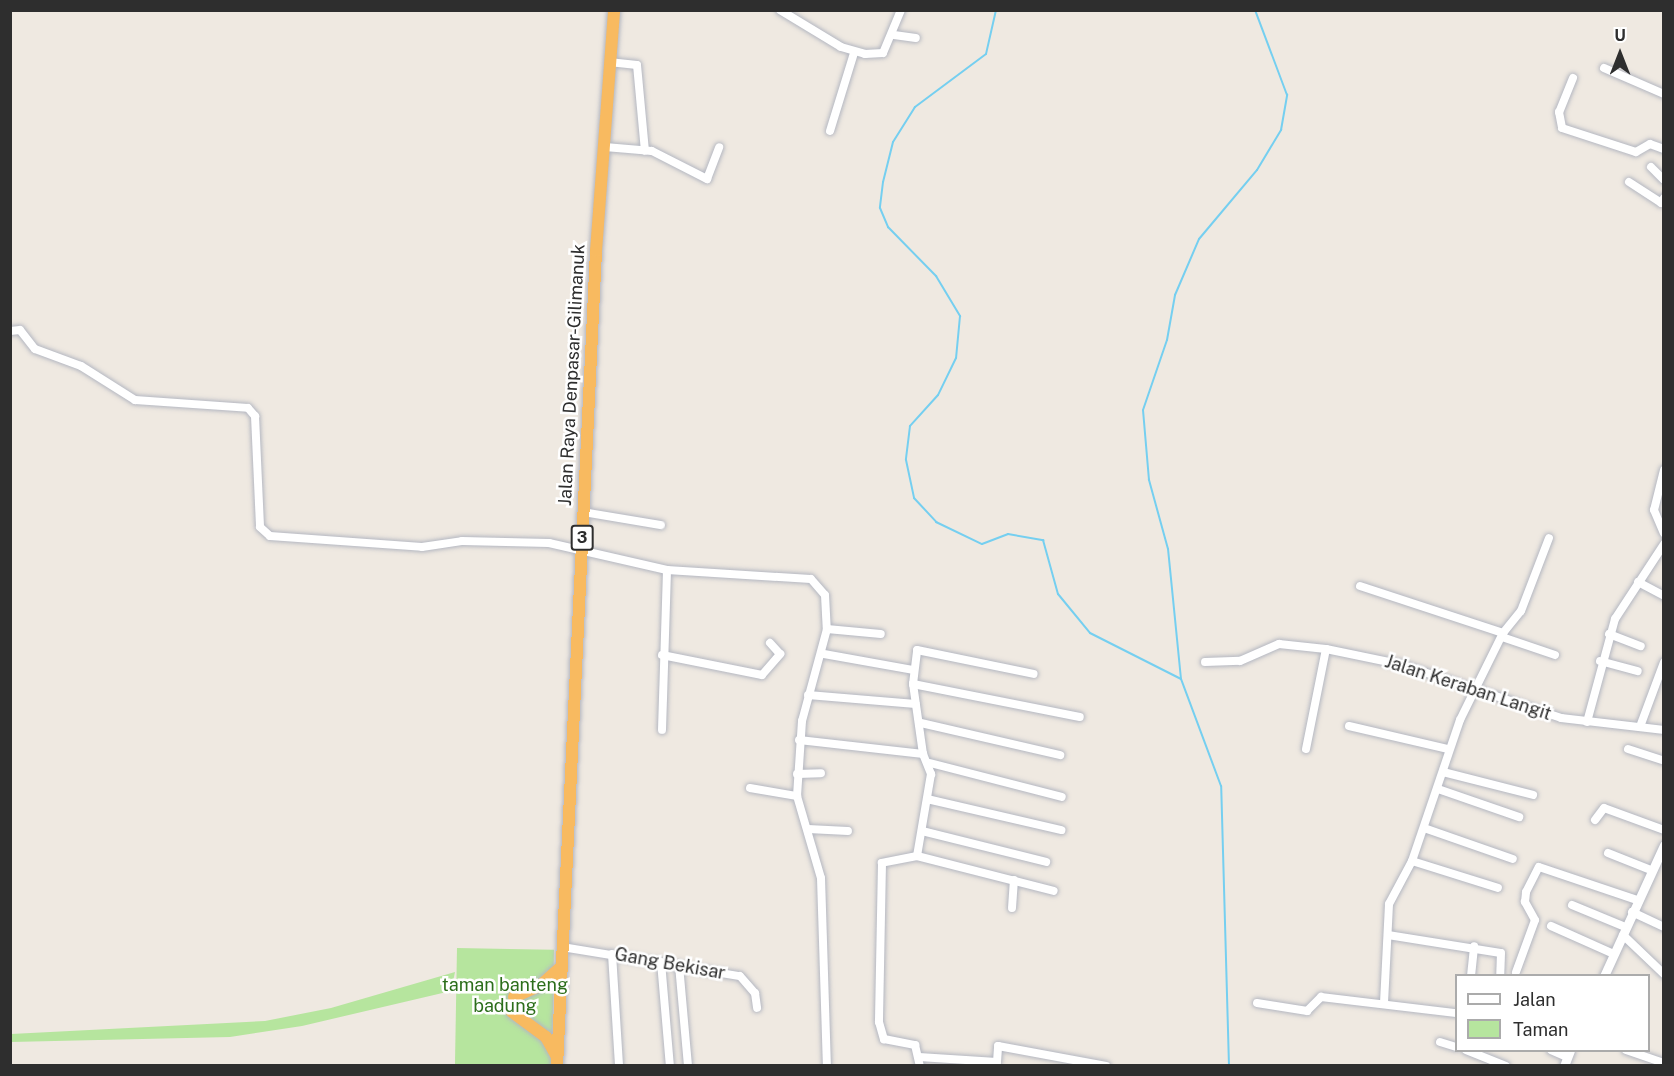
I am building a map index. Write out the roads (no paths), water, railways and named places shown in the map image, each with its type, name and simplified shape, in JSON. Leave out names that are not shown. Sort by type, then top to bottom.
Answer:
[{"type":"highway","name":"Jalan Raya Denpasar-Gilimanuk","points":[[557,1062],[583,512],[614,10]]},
{"type":"highway","points":[[514,997],[541,985],[561,967]]},
{"type":"highway","points":[[512,1012],[546,1037],[557,1062]]},
{"type":"street","points":[[780,10],[854,53],[884,53],[894,35],[901,10]]},
{"type":"street","points":[[894,35],[916,38]]},
{"type":"street","points":[[830,131],[854,53]]},
{"type":"street","points":[[609,62],[637,65],[645,151]]},
{"type":"street","points":[[1604,68],[1664,94]]},
{"type":"street","points":[[1573,78],[1559,112],[1562,128],[1636,152],[1650,144],[1664,149]]},
{"type":"street","points":[[605,147],[645,151],[671,158],[707,179],[719,147]]},
{"type":"street","points":[[1651,167],[1664,180]]},
{"type":"street","points":[[1629,182],[1661,203],[1664,198]]},
{"type":"street","points":[[10,331],[20,330],[35,349],[81,366],[135,400],[248,408],[255,416],[260,527],[265,534],[422,547],[504,540],[582,550],[667,570],[811,579],[825,595],[827,629],[824,654],[808,695],[799,740],[797,796],[808,829],[826,925],[827,1065]]},
{"type":"street","points":[[1664,470],[1660,522],[1664,533]]},
{"type":"street","points":[[583,512],[661,525]]},
{"type":"street","points":[[1384,1003],[1389,904],[1412,861],[1425,828],[1448,749],[1502,635],[1521,611],[1549,538]]},
{"type":"street","points":[[1586,722],[1600,661],[1609,634],[1638,582],[1664,544]]},
{"type":"street","points":[[662,730],[662,655],[667,570]]},
{"type":"street","points":[[1638,582],[1664,596]]},
{"type":"street","points":[[1360,586],[1556,655]]},
{"type":"street","points":[[827,629],[881,634]]},
{"type":"street","points":[[1609,634],[1641,646]]},
{"type":"street","points":[[662,655],[762,675],[780,656],[770,643]]},
{"type":"street","name":"Jalan Keraban Langit","points":[[1205,662],[1240,661],[1279,644],[1326,649],[1475,688],[1574,721],[1641,724],[1664,730]]},
{"type":"street","points":[[1306,749],[1326,649]]},
{"type":"street","points":[[1034,674],[921,650],[915,653],[913,684],[921,723],[923,754],[930,763],[1062,797]]},
{"type":"street","points":[[824,654],[913,670]]},
{"type":"street","points":[[1600,661],[1638,671]]},
{"type":"street","points":[[1641,724],[1664,662]]},
{"type":"street","points":[[913,684],[1080,717]]},
{"type":"street","points":[[808,695],[916,704]]},
{"type":"street","points":[[921,723],[1060,755]]},
{"type":"street","points":[[1349,726],[1448,749]]},
{"type":"street","points":[[799,740],[923,754]]},
{"type":"street","points":[[1629,749],[1664,761]]},
{"type":"street","points":[[914,858],[922,831],[930,763]]},
{"type":"street","points":[[1443,772],[1533,795]]},
{"type":"street","points":[[797,774],[821,773]]},
{"type":"street","points":[[750,788],[797,796]]},
{"type":"street","points":[[1438,789],[1519,817]]},
{"type":"street","points":[[927,799],[1061,830]]},
{"type":"street","points":[[1595,820],[1604,808],[1664,830]]},
{"type":"street","points":[[1425,828],[1513,859]]},
{"type":"street","points":[[808,829],[848,831]]},
{"type":"street","points":[[922,831],[1046,862]]},
{"type":"street","points":[[1604,974],[1664,845]]},
{"type":"street","points":[[1608,853],[1651,870]]},
{"type":"street","points":[[1054,891],[914,858],[882,863],[879,1022],[884,1039],[911,1042],[920,1061],[997,1062],[998,1046],[1106,1065]]},
{"type":"street","points":[[1412,861],[1498,888]]},
{"type":"street","points":[[1516,972],[1535,920],[1525,902],[1526,892],[1539,867],[1637,900]]},
{"type":"street","points":[[1012,908],[1014,880]]},
{"type":"street","points":[[1572,904],[1624,931],[1664,974]]},
{"type":"street","points":[[1632,912],[1664,927]]},
{"type":"street","points":[[1551,926],[1614,954]]},
{"type":"street","points":[[1388,935],[1474,946],[1503,955],[1500,974]]},
{"type":"street","points":[[1471,974],[1474,946]]},
{"type":"street","name":"Gang Bekisar","points":[[562,947],[740,976],[755,993],[757,1008]]},
{"type":"street","points":[[612,954],[619,1065]]},
{"type":"street","points":[[661,962],[670,1065]]},
{"type":"street","points":[[679,965],[688,1065]]},
{"type":"street","points":[[1257,1003],[1308,1011],[1318,998],[1384,1003],[1455,1013]]},
{"type":"street","points":[[1440,1042],[1455,1047]]},
{"type":"street","points":[[1471,1052],[1506,1065]]},
{"type":"street","points":[[1632,1052],[1664,1063]]},
{"type":"waterway","points":[[996,10],[986,54],[915,107],[893,142],[883,182],[880,208],[888,227],[936,276],[960,316],[956,358],[938,395],[910,426],[906,460],[914,498],[936,522],[982,544],[1008,534],[1043,540],[1058,594],[1090,633],[1181,679]]},
{"type":"waterway","points":[[1229,1066],[1221,786],[1181,679],[1168,549],[1149,480],[1143,410],[1167,340],[1175,295],[1199,239],[1257,170],[1281,130],[1287,95],[1255,10]]},
{"type":"park label","name":"taman banteng badung","points":[[505,996]]}]
